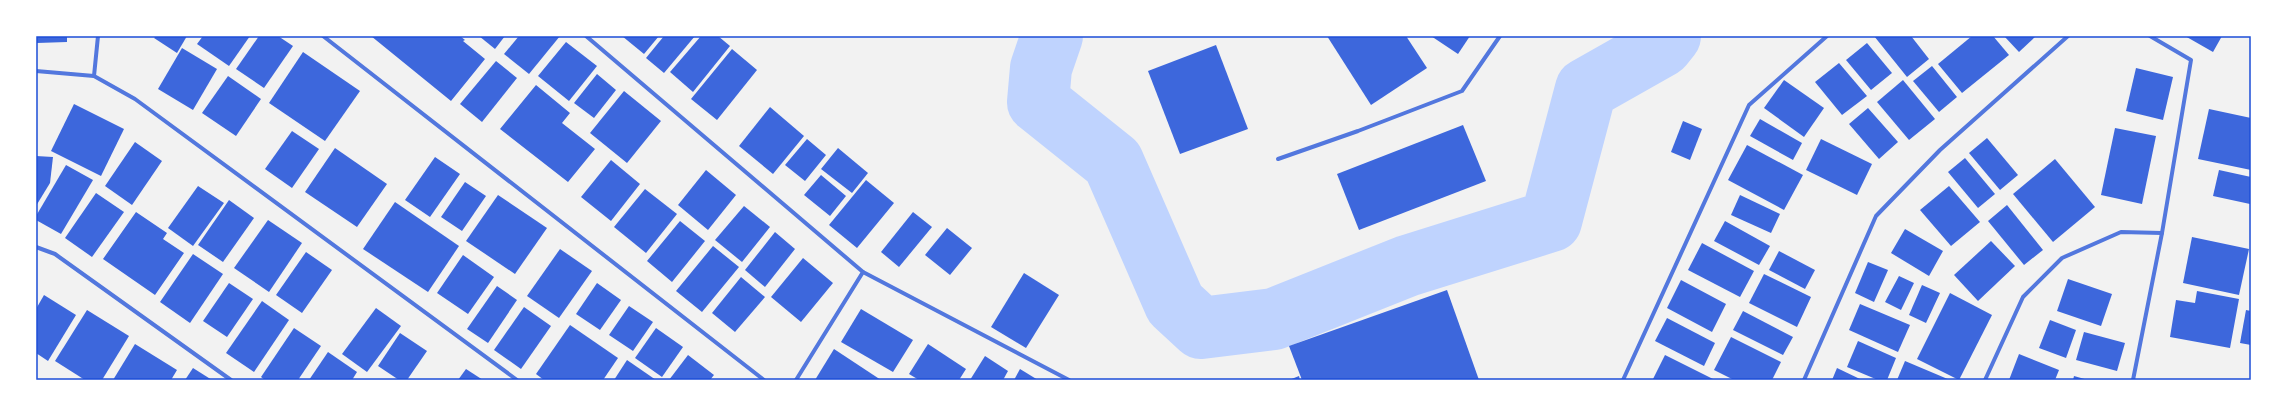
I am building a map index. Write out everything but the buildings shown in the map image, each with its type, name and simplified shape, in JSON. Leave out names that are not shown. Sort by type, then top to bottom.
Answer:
[{"type":"street","points":[[94,76],[98,36]]},
{"type":"street","points":[[323,36],[764,380]]},
{"type":"street","points":[[586,36],[863,272],[1069,380]]},
{"type":"street","points":[[1278,159],[1358,131],[1462,91],[1500,36]]},
{"type":"street","points":[[1623,380],[1749,105],[1827,36]]},
{"type":"street","points":[[1804,380],[1876,216],[1940,150],[2068,36]]},
{"type":"street","points":[[2133,380],[2162,232],[2191,60],[2150,36]]},
{"type":"street","points":[[36,70],[94,76],[141,103],[517,380]]},
{"type":"street","points":[[1985,380],[2023,297],[2062,258],[2121,232],[2162,232]]},
{"type":"street","points":[[36,247],[55,254],[231,380]]},
{"type":"street","points":[[796,380],[863,272]]},
{"type":"waterway","points":[[1052,36],[1041,68],[1038,102],[1113,162],[1175,304],[1201,328],[1274,319],[1407,266],[1551,221],[1586,89],[1662,46],[1670,36]]}]
